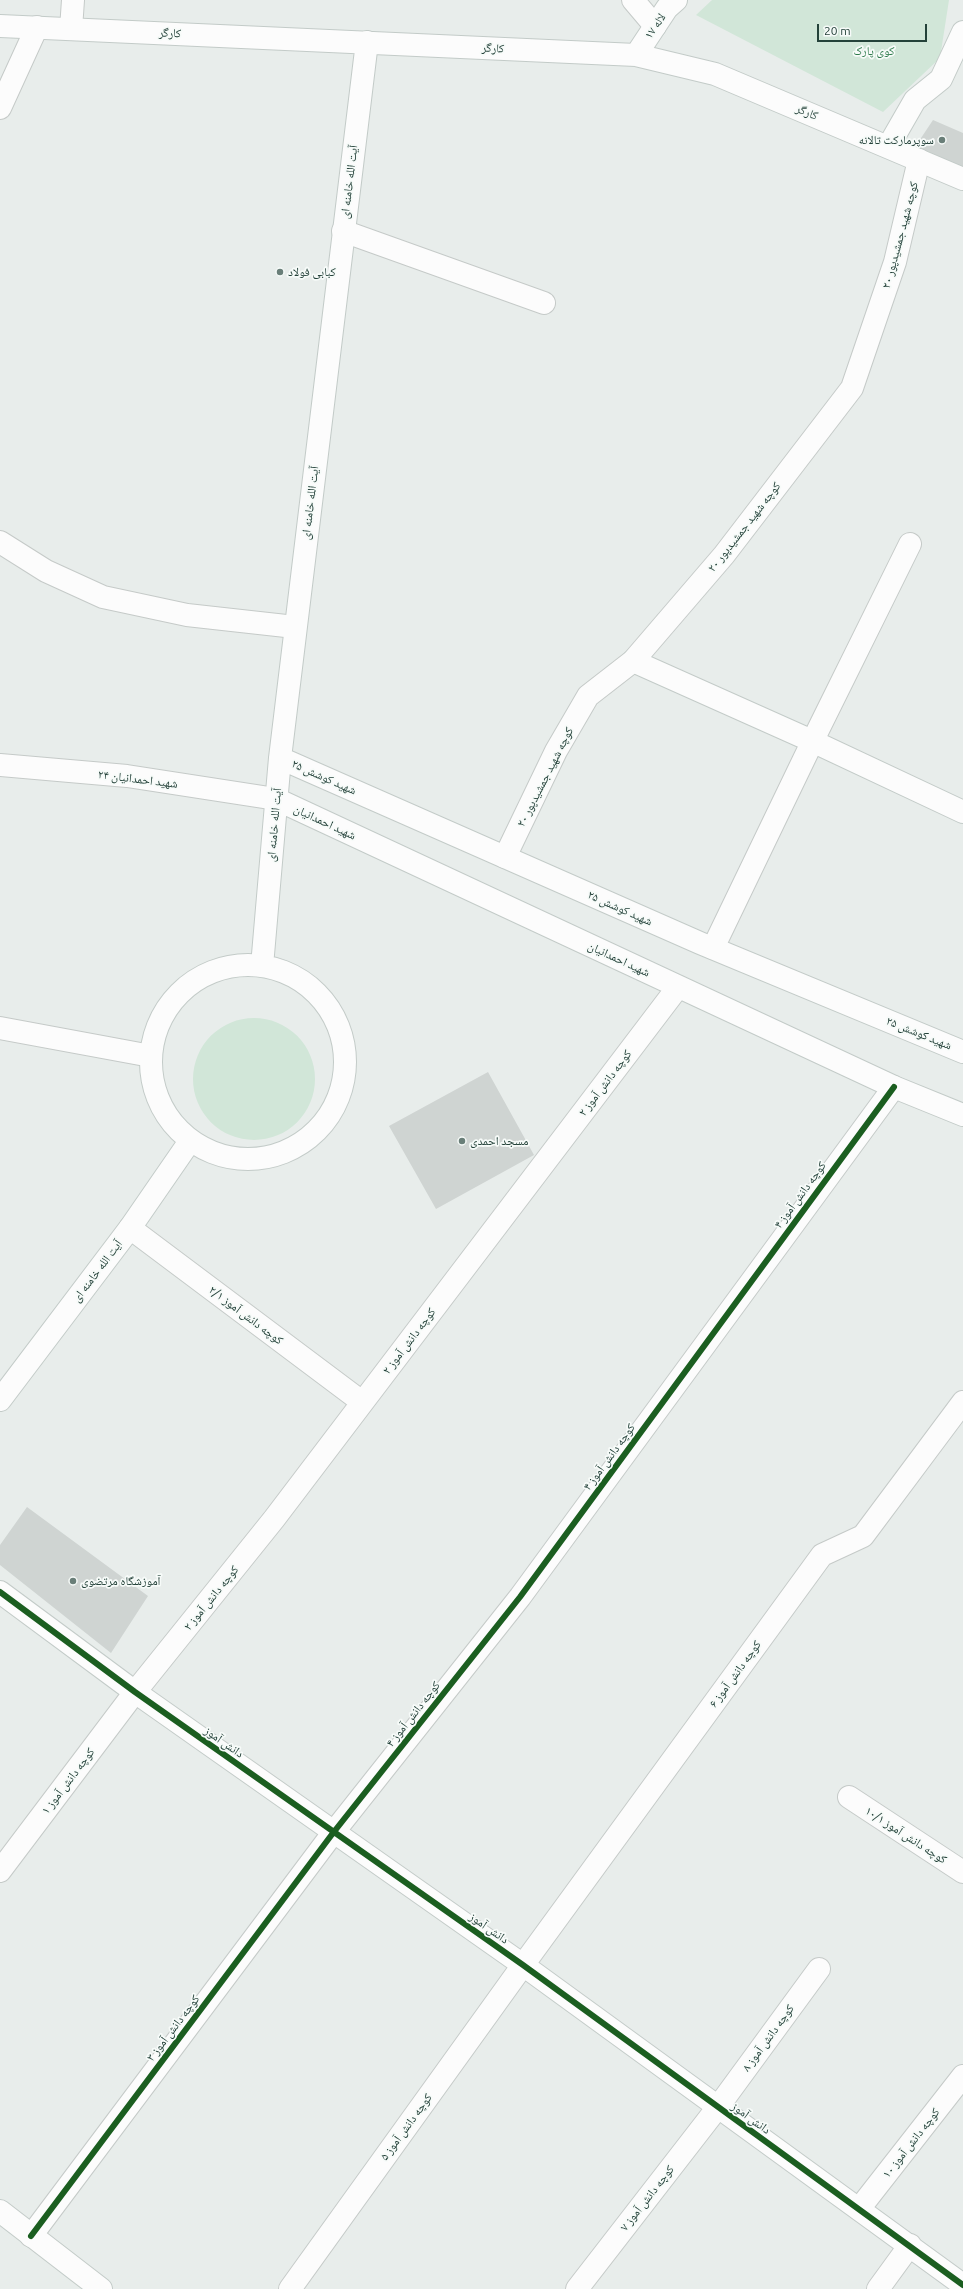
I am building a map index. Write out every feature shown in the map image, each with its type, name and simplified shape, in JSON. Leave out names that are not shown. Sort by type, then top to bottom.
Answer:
[{"type":"street","points":[[71,29],[73,0]]},
{"type":"street","points":[[633,0],[655,26]]},
{"type":"street","name":"لاله ۱۷","points":[[636,55],[667,8],[676,0]]},
{"type":"street","name":"کارگر","points":[[0,26],[636,55],[715,74],[963,179]]},
{"type":"street","points":[[0,108],[37,27]]},
{"type":"street","points":[[888,147],[915,100],[941,79],[963,32]]},
{"type":"street","name":"آیت الله خامنه ای","points":[[262,966],[280,758],[367,42]]},
{"type":"street","name":"کوچه شهید جمشیدپور ۲۰","points":[[505,857],[556,751],[588,696],[633,661],[724,555],[852,388],[895,262],[919,160]]},
{"type":"street","points":[[343,231],[544,303]]},
{"type":"street","points":[[0,542],[46,571],[103,597],[187,615],[295,627]]},
{"type":"street","points":[[713,948],[812,741],[910,544]]},
{"type":"street","points":[[633,661],[812,741],[963,812]]},
{"type":"street","name":"شهید کوشش ۲۵","points":[[280,758],[713,948],[963,1052]]},
{"type":"street","name":"شهید احمدانیان ۲۴","points":[[0,765],[127,776],[276,799]]},
{"type":"street","name":"شهید احمدانیان","points":[[276,799],[894,1087],[963,1115]]},
{"type":"street","points":[[262,966],[293,976],[319,995],[337,1022],[345,1052],[344,1084],[331,1114],[310,1138],[282,1153],[250,1160],[219,1155],[190,1140],[168,1117],[154,1088],[151,1056],[158,1025],[175,998],[200,978],[212,973],[230,967],[262,966]]},
{"type":"street","name":"کوچه دانش آموز ۲","points":[[135,1692],[274,1519],[678,987]]},
{"type":"street","points":[[0,1028],[151,1056]]},
{"type":"street","name":"کوچه دانش آموز ۴","points":[[333,1833],[520,1596],[894,1087]]},
{"type":"street","name":"آیت الله خامنه ای","points":[[0,1400],[130,1228],[190,1140]]},
{"type":"street","name":"کوچه دانش آموز ۲/۱","points":[[130,1228],[362,1402]]},
{"type":"street","name":"کوچه دانش آموز ۶","points":[[522,1965],[822,1555],[863,1536],[963,1402]]},
{"type":"street","name":"دانش آموز","points":[[0,1592],[135,1692],[522,1965],[910,2245],[963,2285]]},
{"type":"street","name":"کوچه دانش آموز ۱","points":[[0,1870],[135,1692]]},
{"type":"street","name":"کوچه دانش آموز ۱۰/۱","points":[[848,1797],[963,1872]]},
{"type":"street","name":"کوچه دانش آموز ۳","points":[[31,2236],[333,1833]]},
{"type":"street","name":"کوچه دانش آموز ۵","points":[[290,2289],[522,1965]]},
{"type":"street","name":"کوچه دانش آموز ۸","points":[[718,2107],[819,1970]]},
{"type":"street","name":"کوچه دانش آموز ۱۰","points":[[859,2209],[963,2076]]},
{"type":"street","name":"کوچه دانش آموز ۷","points":[[577,2289],[718,2107]]},
{"type":"street","points":[[0,2211],[101,2289]]},
{"type":"street","points":[[878,2289],[910,2245]]},
{"type":"green space","name":"کوی پارک","points":[[712,0],[949,0],[940,58],[883,112],[696,15]]},
{"type":"green space","points":[[254,1018],[277,1023],[297,1036],[310,1056],[315,1079],[310,1102],[297,1122],[277,1135],[254,1140],[231,1135],[211,1122],[198,1102],[193,1079],[198,1056],[211,1036],[231,1023]]},
{"type":"building","name":"سوپرمارکت تالانه","points":[[933,120],[963,133],[963,170],[915,147]]},
{"type":"building","name":"مسجد احمدی","points":[[488,1072],[534,1155],[436,1209],[389,1126]]},
{"type":"building","name":"آموزشگاه مرتضوی","points":[[27,1507],[148,1596],[111,1653],[0,1565],[0,1545]]},
{"type":"cycle path","points":[[31,2236],[333,1833],[520,1597],[894,1087]]},
{"type":"cycle path","points":[[0,1592],[135,1692],[523,1965],[963,2285]]},
{"type":"place","name":"سوپرمارکت تالانه","points":[[942,140]]},
{"type":"place","name":"کبابی فولاد","points":[[280,272]]},
{"type":"place","name":"مسجد احمدی","points":[[462,1141]]},
{"type":"place","name":"آموزشگاه مرتضوی","points":[[73,1581]]}]
